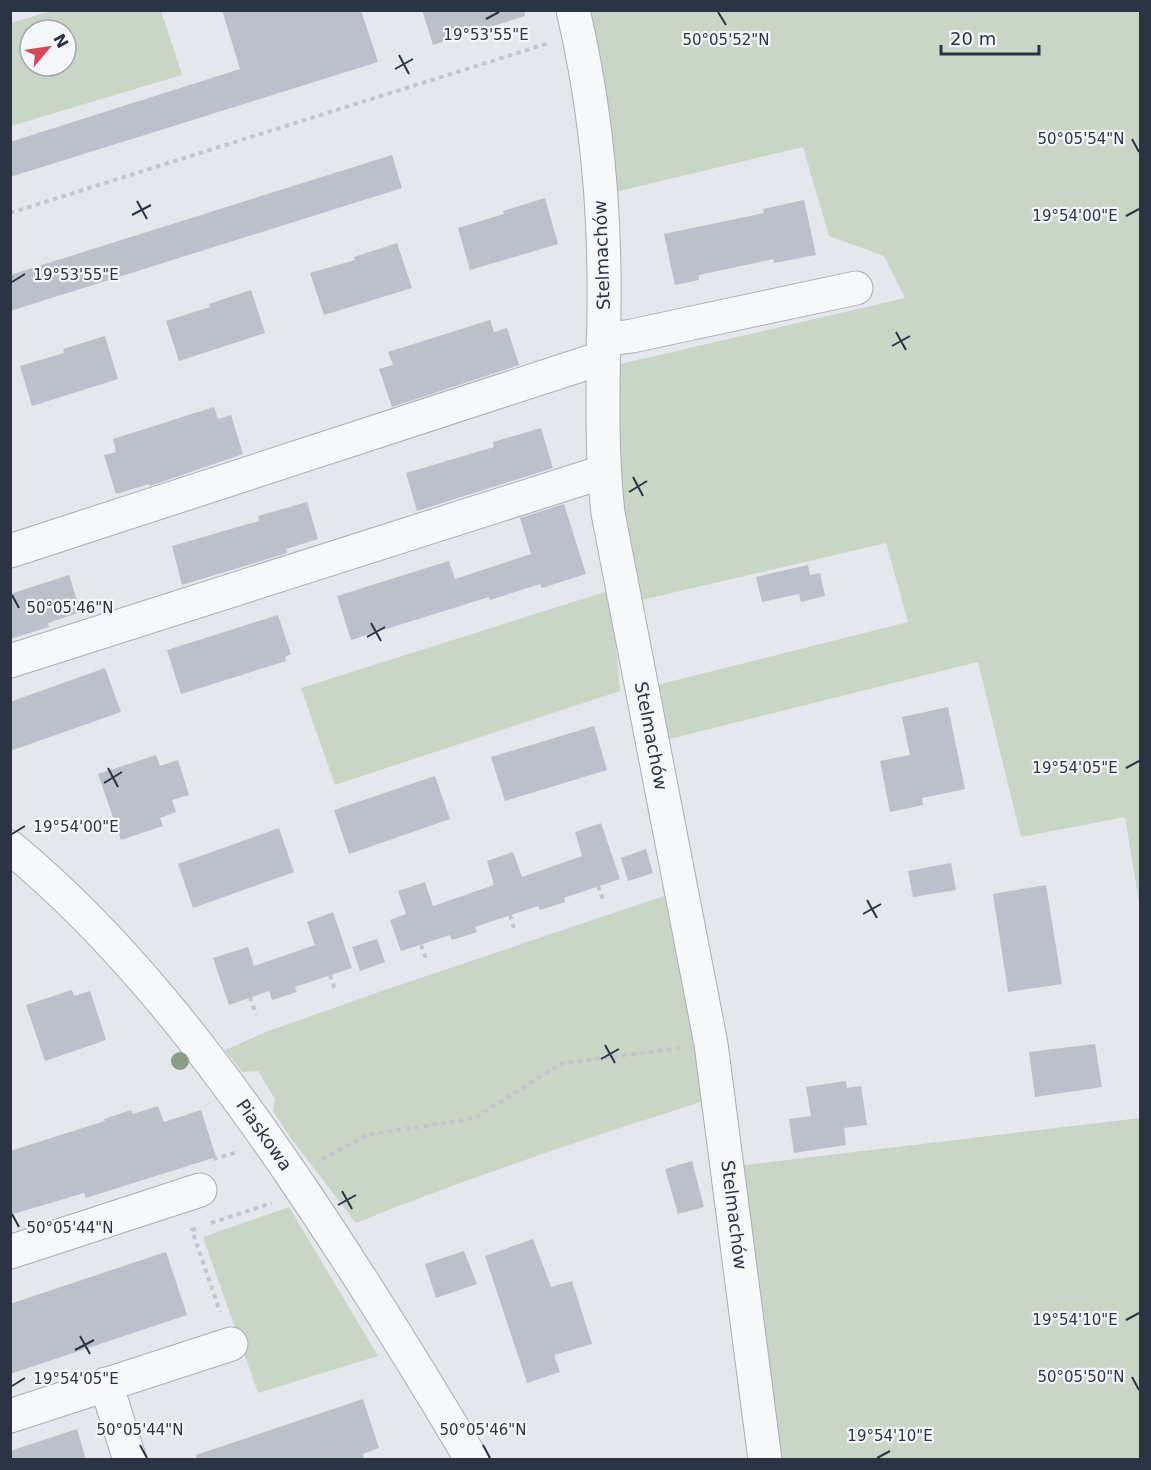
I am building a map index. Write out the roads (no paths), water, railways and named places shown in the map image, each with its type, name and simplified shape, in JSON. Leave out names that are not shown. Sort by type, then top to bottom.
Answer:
[{"type":"street","name":"Stelmachów","points":[[573,10],[593,117],[600,194],[604,272],[603,472],[608,513],[711,1044],[765,1460]]},
{"type":"street","points":[[10,551],[643,334],[856,288]]},
{"type":"street","points":[[10,661],[603,472]]},
{"type":"street","name":"Piaskowa","points":[[10,847],[39,871],[112,943],[159,996],[200,1048],[297,1182],[367,1287],[472,1460]]},
{"type":"street","points":[[10,1252],[200,1190]]},
{"type":"street","points":[[10,1416],[231,1344]]},
{"type":"street","points":[[106,1384],[130,1460]]}]
